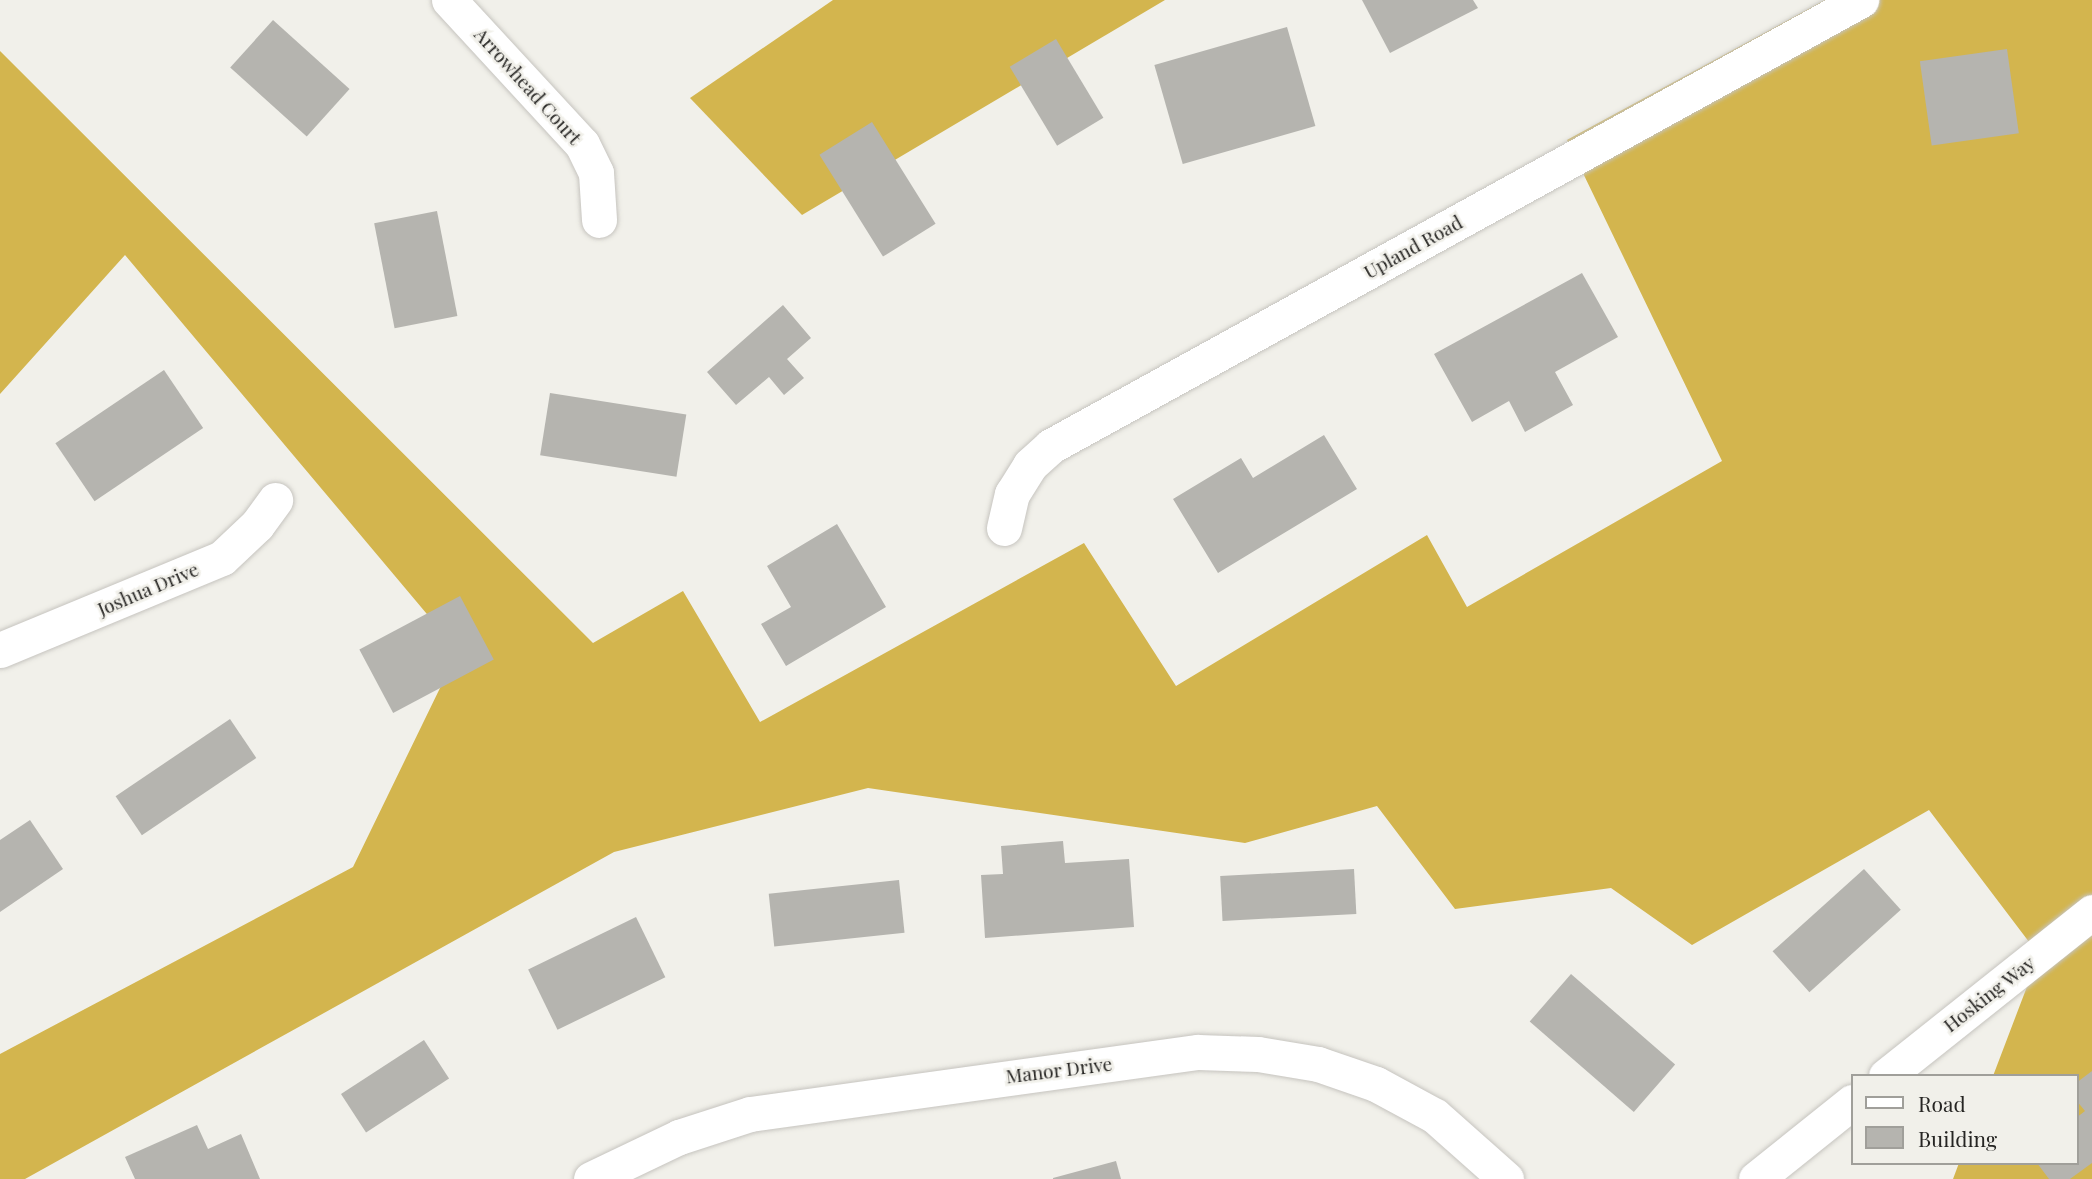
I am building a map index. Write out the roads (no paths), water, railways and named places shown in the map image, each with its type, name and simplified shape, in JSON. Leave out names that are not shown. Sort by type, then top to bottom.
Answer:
[{"type":"street","name":"Arrowhead Court","points":[[449,0],[582,144],[596,173],[598,220]]},
{"type":"street","name":"Upland Road","points":[[1004,528],[1012,494],[1030,465],[1051,446],[1861,0]]},
{"type":"street","name":"Joshua Drive","points":[[0,650],[222,558],[257,525],[275,500]]},
{"type":"street","name":"Hosking Way","points":[[1889,1074],[2092,912]]},
{"type":"street","name":"Manor Drive","points":[[591,1179],[679,1137],[750,1114],[1198,1052],[1258,1054],[1318,1064],[1376,1084],[1435,1116],[1506,1179]]},
{"type":"street","points":[[1756,1179],[1850,1104]]}]
